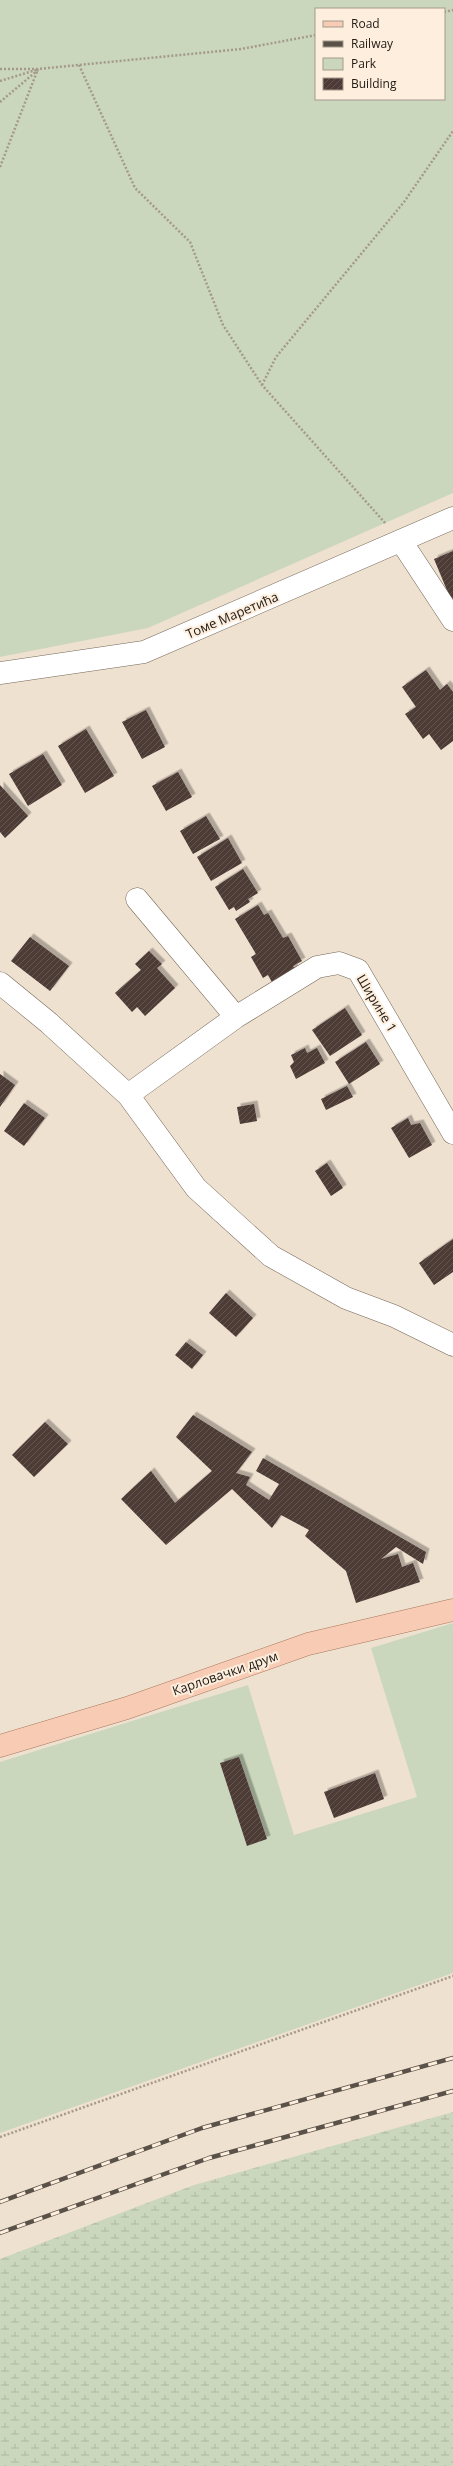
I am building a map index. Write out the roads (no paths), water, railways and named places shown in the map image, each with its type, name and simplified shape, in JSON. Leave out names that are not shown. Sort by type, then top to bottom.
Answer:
[{"type":"main road","name":"Карловачки друм","points":[[0,1746],[126,1708],[308,1644],[453,1610]]},
{"type":"street","name":"Томе Маретића","points":[[0,673],[144,652],[453,518]]},
{"type":"street","points":[[400,541],[453,620]]},
{"type":"street","points":[[137,899],[236,1017]]},
{"type":"street","name":"Ширине 1","points":[[128,1095],[236,1017],[317,966],[339,963],[358,970],[453,1133]]},
{"type":"street","points":[[0,983],[49,1023],[128,1095],[196,1188],[271,1256],[346,1298],[394,1316],[453,1345]]},
{"type":"railway","points":[[0,2202],[202,2128],[453,2058]]},
{"type":"railway","points":[[0,2233],[209,2158],[453,2091]]}]
